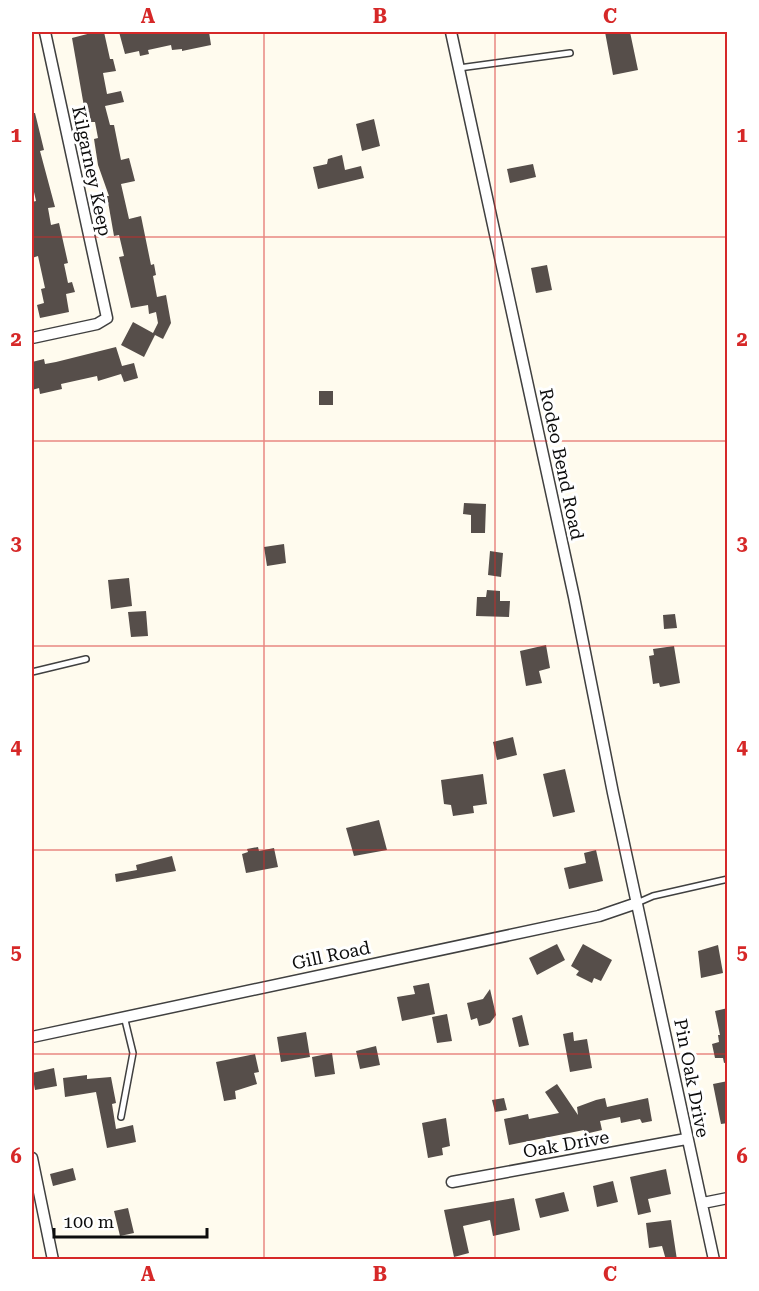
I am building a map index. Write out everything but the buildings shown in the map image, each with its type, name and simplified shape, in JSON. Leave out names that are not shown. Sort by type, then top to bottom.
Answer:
[{"type":"street","name":"Kilgarney Keep","points":[[32,338],[97,324],[107,318],[45,32]]},
{"type":"street","name":"Rodeo Bend Road","points":[[451,32],[573,590],[637,903]]},
{"type":"street","name":"Gill Road","points":[[32,1037],[599,916],[637,903]]},
{"type":"street","name":"Pin Oak Drive","points":[[637,903],[670,1047],[686,1139],[703,1203],[714,1260]]},
{"type":"street","name":"Oak Drive","points":[[452,1182],[686,1139]]},
{"type":"street","points":[[32,1158],[53,1260]]},
{"type":"street","points":[[703,1203],[728,1198]]},
{"type":"lane","points":[[459,69],[570,53]]},
{"type":"lane","points":[[32,672],[86,659]]},
{"type":"lane","points":[[637,903],[653,896],[728,879]]},
{"type":"lane","points":[[122,1117],[133,1053],[124,1016]]}]
